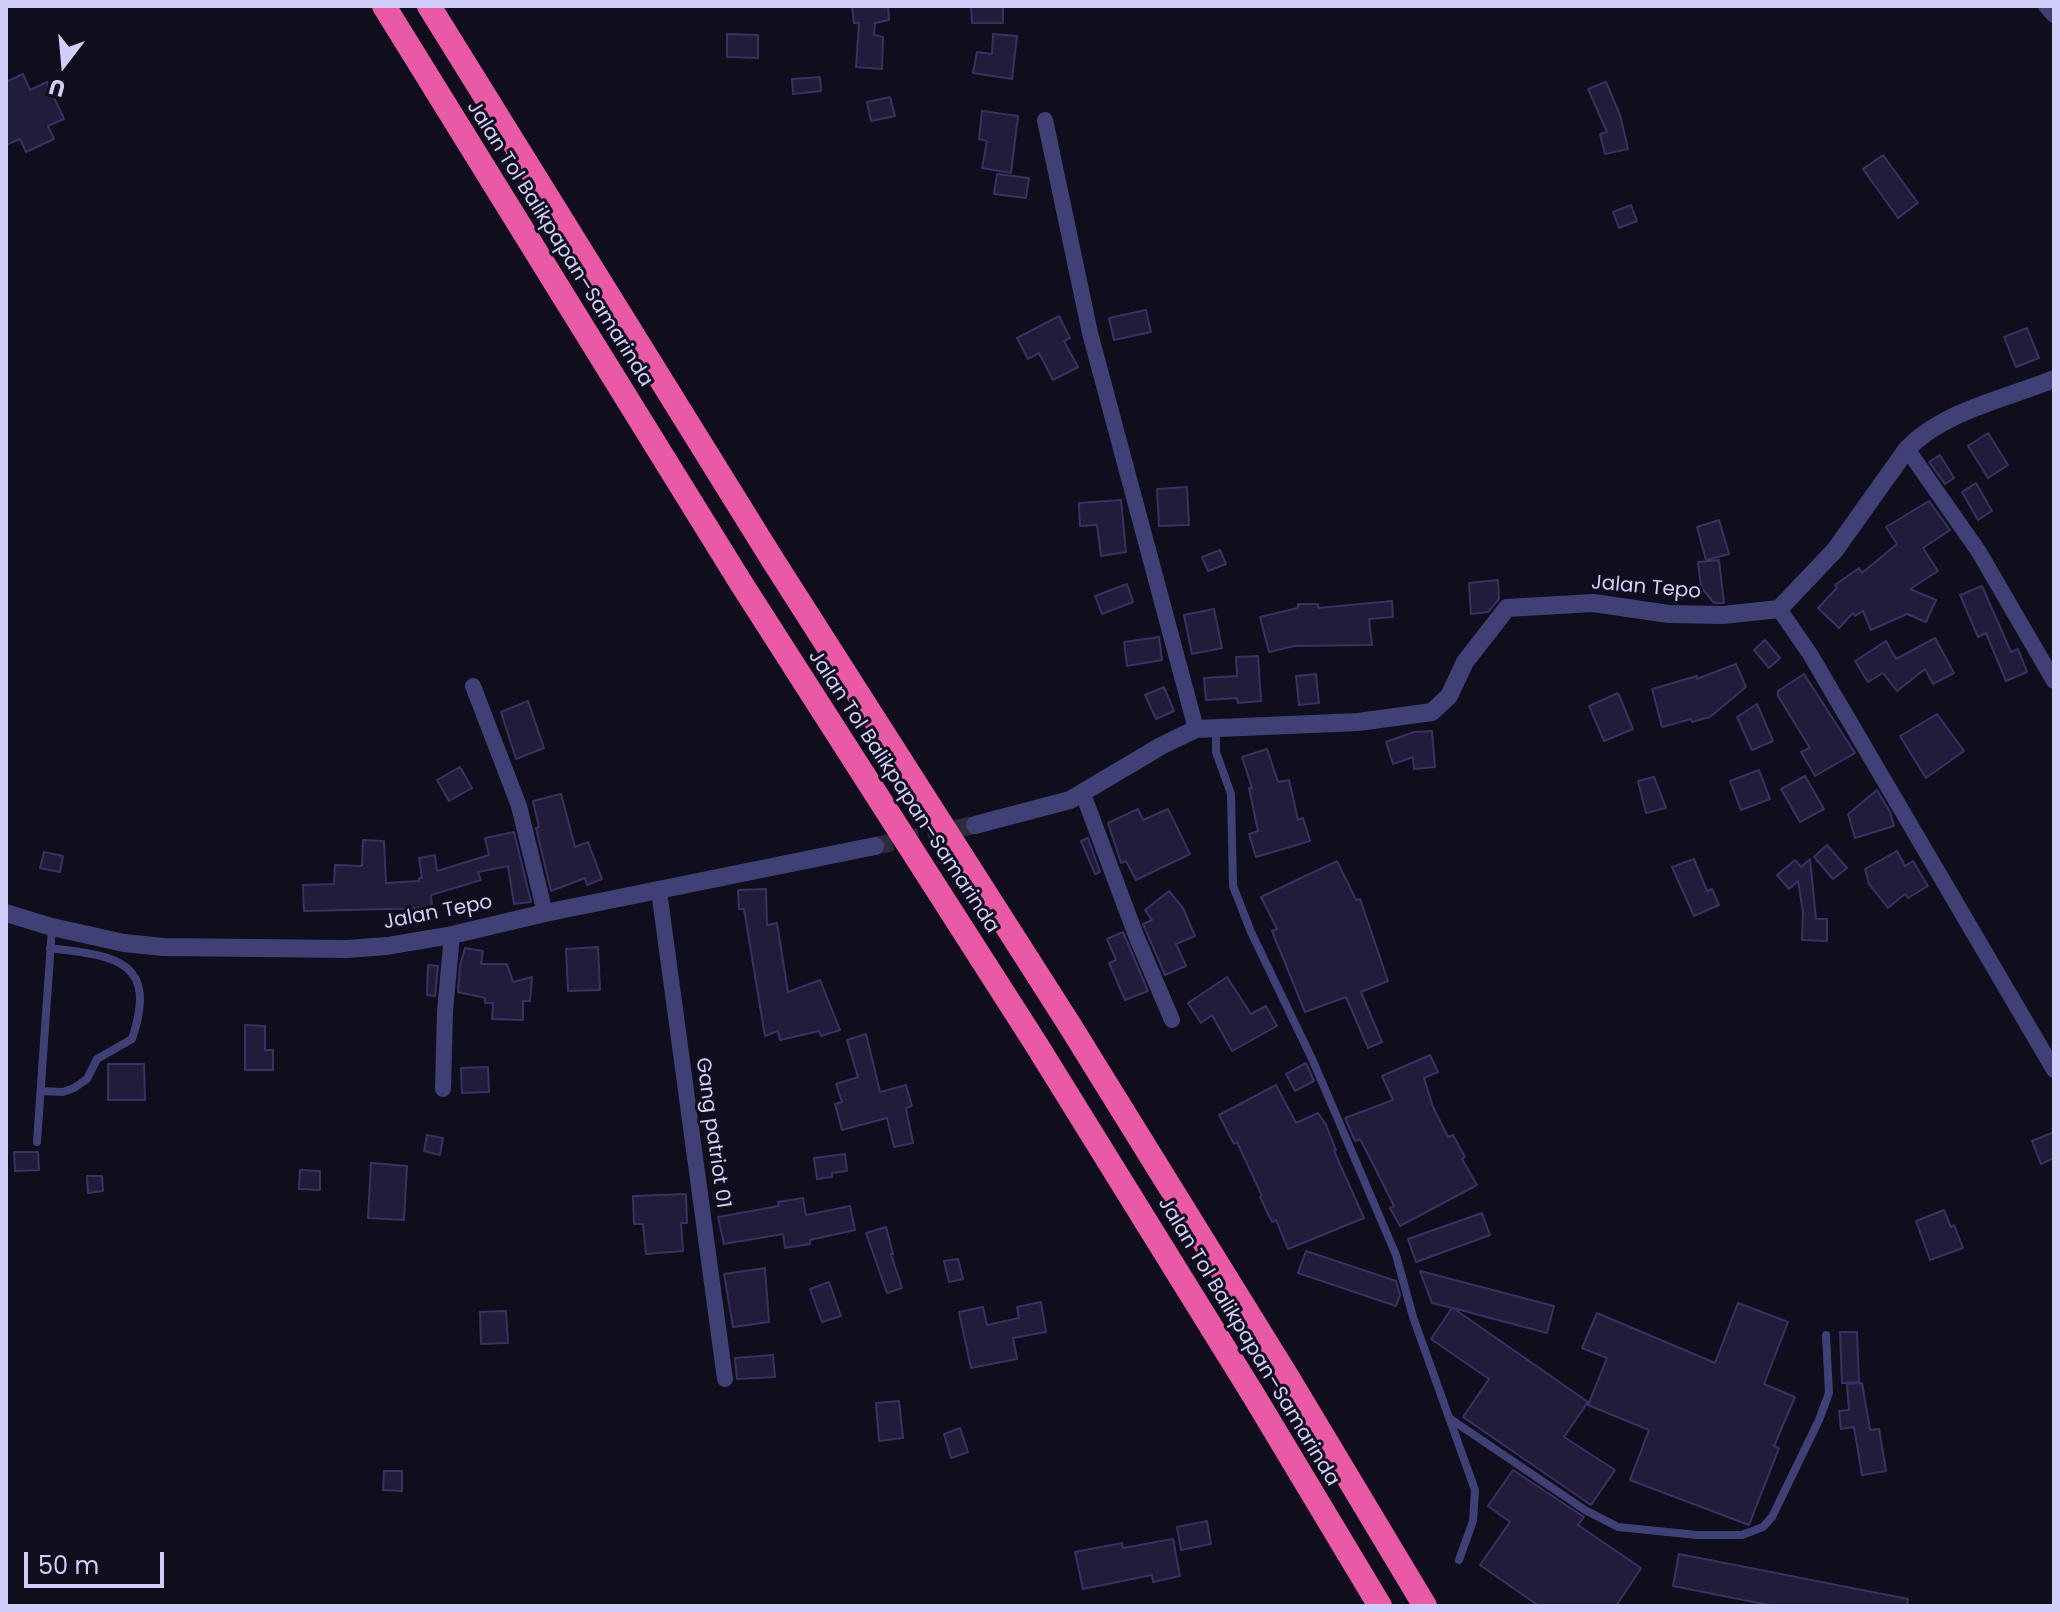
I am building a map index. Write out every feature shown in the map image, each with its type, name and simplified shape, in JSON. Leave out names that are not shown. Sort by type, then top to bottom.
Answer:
[{"type":"highway","name":"Jalan Tol Balikpapan–Samarinda","points":[[384,6],[741,583],[1036,1044],[1380,1606]]},
{"type":"highway","name":"Jalan Tol Balikpapan–Samarinda","points":[[429,6],[757,535],[1086,1051],[1425,1606]]},
{"type":"street","points":[[2046,6],[2054,15]]},
{"type":"street","points":[[1045,120],[1090,333],[1196,729]]},
{"type":"street","points":[[2054,379],[1939,423],[1918,437],[1835,550],[1779,609],[1810,654],[2054,1070]]},
{"type":"street","points":[[1907,449],[1979,552],[2054,681]]},
{"type":"street","name":"Jalan Tepo","points":[[975,825],[1023,814],[1083,794],[1161,746],[1196,729],[1358,722],[1432,712],[1449,696],[1465,662],[1507,608],[1593,603],[1669,614],[1723,615],[1779,609]]},
{"type":"street","points":[[473,686],[519,806],[545,913]]},
{"type":"street","points":[[1083,794],[1137,938],[1172,1020]]},
{"type":"street","name":"Jalan Tepo","points":[[6,913],[124,943],[163,947],[347,949],[387,946],[875,846]]},
{"type":"street","name":"Gang patriot 01","points":[[659,891],[725,1379]]},
{"type":"street","points":[[443,1089],[445,1011],[452,935]]},
{"type":"lane","points":[[1216,726],[1216,752],[1231,794],[1233,886],[1251,932],[1313,1061],[1396,1255],[1413,1317],[1475,1490],[1473,1521],[1459,1560]]},
{"type":"lane","points":[[37,1142],[52,927]]},
{"type":"lane","points":[[41,1091],[63,1092],[81,1084],[97,1059],[132,1039],[140,1005],[139,987],[133,972],[120,961],[103,955],[50,948]]},
{"type":"lane","points":[[1452,1420],[1585,1510],[1618,1527],[1697,1535],[1742,1535],[1763,1527],[1772,1517],[1819,1420],[1829,1393],[1826,1335]]},
{"type":"building","points":[[852,6],[888,6],[889,20],[875,23],[874,35],[883,37],[882,69],[856,67],[859,23],[854,23]]},
{"type":"building","points":[[971,6],[1003,6],[1003,23],[972,23]]},
{"type":"building","points":[[727,34],[758,35],[758,58],[727,57]]},
{"type":"building","points":[[993,34],[1017,36],[1012,79],[973,73],[977,52],[992,54]]},
{"type":"building","points":[[23,74],[30,90],[47,82],[64,119],[48,126],[54,139],[26,152],[20,139],[6,145],[6,82]]},
{"type":"building","points":[[820,77],[821,91],[793,94],[792,79]]},
{"type":"building","points":[[1606,82],[1620,115],[1628,149],[1605,154],[1600,134],[1607,132],[1588,89]]},
{"type":"building","points":[[890,97],[895,116],[871,121],[867,102]]},
{"type":"building","points":[[982,111],[1018,116],[1011,173],[982,168],[987,141],[979,139]]},
{"type":"building","points":[[1883,155],[1918,203],[1898,218],[1863,169]]},
{"type":"building","points":[[997,174],[1029,178],[1026,198],[994,194]]},
{"type":"building","points":[[1631,205],[1637,221],[1619,228],[1613,212]]},
{"type":"building","points":[[1146,310],[1151,332],[1114,340],[1109,318]]},
{"type":"building","points":[[1059,316],[1070,338],[1064,341],[1078,367],[1053,380],[1039,353],[1028,359],[1017,338]]},
{"type":"building","points":[[2027,328],[2039,358],[2016,367],[2004,337]]},
{"type":"building","points":[[1988,433],[2008,465],[1988,478],[1968,446]]},
{"type":"building","points":[[1940,455],[1954,478],[1945,484],[1929,462]]},
{"type":"building","points":[[1976,483],[1992,511],[1978,520],[1962,492]]},
{"type":"building","points":[[1187,487],[1189,525],[1159,526],[1157,489]]},
{"type":"building","points":[[1121,500],[1126,552],[1101,556],[1097,525],[1080,526],[1079,503]]},
{"type":"building","points":[[1929,501],[1950,530],[1923,548],[1938,571],[1910,589],[1936,600],[1926,622],[1907,614],[1871,630],[1863,611],[1855,616],[1853,613],[1839,628],[1818,608],[1837,588],[1835,585],[1859,568],[1862,573],[1897,544],[1886,527]]},
{"type":"building","points":[[1719,520],[1729,554],[1706,560],[1697,527]]},
{"type":"building","points":[[1220,550],[1226,564],[1208,571],[1202,557]]},
{"type":"building","points":[[1719,560],[1724,603],[1714,603],[1701,587],[1698,562]]},
{"type":"building","points":[[1498,580],[1499,599],[1488,612],[1471,614],[1469,583]]},
{"type":"building","points":[[1127,584],[1133,602],[1102,614],[1095,596]]},
{"type":"building","points":[[1982,586],[2011,652],[2018,649],[2027,672],[2006,681],[1986,633],[1978,637],[1960,595]]},
{"type":"building","points":[[1392,601],[1393,617],[1369,619],[1372,645],[1294,646],[1269,652],[1260,617],[1298,608],[1298,604],[1318,604],[1318,608]]},
{"type":"building","points":[[1214,609],[1222,648],[1192,654],[1184,615]]},
{"type":"building","points":[[1159,637],[1162,660],[1127,666],[1124,642]]},
{"type":"building","points":[[1935,638],[1954,673],[1933,684],[1925,669],[1897,691],[1883,673],[1868,682],[1855,661],[1886,641],[1896,659]]},
{"type":"building","points":[[1765,640],[1780,658],[1769,668],[1754,650]]},
{"type":"building","points":[[1258,656],[1261,701],[1238,703],[1237,698],[1206,700],[1204,678],[1237,676],[1236,657]]},
{"type":"building","points":[[1736,664],[1746,687],[1710,717],[1662,727],[1652,689],[1697,676],[1697,679]]},
{"type":"building","points":[[1316,674],[1319,703],[1299,705],[1296,676]]},
{"type":"building","points":[[1804,674],[1855,753],[1815,776],[1801,752],[1810,748],[1778,696],[1778,691]]},
{"type":"building","points":[[1164,687],[1174,711],[1156,719],[1145,695]]},
{"type":"building","points":[[1618,693],[1633,729],[1604,741],[1589,706]]},
{"type":"building","points":[[528,701],[544,748],[516,759],[501,712]]},
{"type":"building","points":[[1757,704],[1773,741],[1752,750],[1737,717]]},
{"type":"building","points":[[1937,714],[1964,751],[1926,778],[1900,736]]},
{"type":"building","points":[[1432,731],[1435,767],[1414,769],[1413,757],[1393,764],[1386,742],[1414,732]]},
{"type":"building","points":[[1267,749],[1278,782],[1289,780],[1298,820],[1303,818],[1310,841],[1256,857],[1249,834],[1258,831],[1249,788],[1252,788],[1242,757]]},
{"type":"building","points":[[460,767],[472,788],[449,801],[437,780]]},
{"type":"building","points":[[1759,770],[1770,799],[1741,810],[1730,781]]},
{"type":"building","points":[[1805,776],[1824,809],[1800,822],[1781,789]]},
{"type":"building","points":[[1654,777],[1666,808],[1646,813],[1638,781]]},
{"type":"building","points":[[1877,790],[1894,826],[1855,838],[1848,814]]},
{"type":"building","points":[[561,794],[575,847],[588,842],[602,879],[587,885],[585,878],[551,891],[533,801]]},
{"type":"building","points":[[1138,809],[1143,820],[1168,809],[1190,854],[1136,880],[1126,861],[1121,863],[1108,823]]},
{"type":"building","points":[[514,832],[531,902],[514,904],[508,866],[478,872],[481,880],[431,895],[432,908],[304,911],[303,885],[334,884],[335,865],[362,866],[363,840],[384,841],[386,883],[419,881],[422,878],[419,858],[435,855],[437,871],[489,855],[485,838]]},
{"type":"building","points":[[1088,838],[1100,872],[1095,874],[1081,841]]},
{"type":"building","points":[[1827,845],[1847,868],[1833,879],[1814,857]]},
{"type":"building","points":[[1897,851],[1905,866],[1913,861],[1928,886],[1908,898],[1905,894],[1888,908],[1869,884],[1865,869]]},
{"type":"building","points":[[44,852],[63,856],[60,872],[40,868]]},
{"type":"building","points":[[1694,859],[1707,891],[1712,889],[1719,905],[1694,916],[1672,867]]},
{"type":"building","points":[[1810,859],[1816,919],[1827,919],[1827,941],[1802,940],[1803,912],[1798,881],[1789,889],[1777,875],[1795,860],[1801,867]]},
{"type":"building","points":[[1337,861],[1356,900],[1360,899],[1388,981],[1361,992],[1382,1042],[1368,1048],[1346,997],[1305,1012],[1272,931],[1277,929],[1261,897]]},
{"type":"building","points":[[766,889],[767,925],[777,923],[788,992],[820,980],[840,1030],[821,1036],[819,1031],[780,1040],[778,1031],[765,1036],[744,909],[739,909],[738,890]]},
{"type":"building","points":[[1169,891],[1183,908],[1195,936],[1176,944],[1186,966],[1165,975],[1143,924],[1152,920],[1145,910]]},
{"type":"building","points":[[1123,932],[1148,991],[1125,1000],[1109,963],[1116,960],[1107,939]]},
{"type":"building","points":[[598,947],[600,990],[568,991],[566,949]]},
{"type":"building","points":[[465,948],[483,951],[481,964],[507,964],[513,982],[532,977],[530,1001],[523,1001],[523,1020],[492,1019],[493,1003],[458,992]]},
{"type":"building","points":[[428,965],[438,966],[435,996],[427,995]]},
{"type":"building","points":[[1227,977],[1251,1014],[1266,1006],[1277,1026],[1232,1051],[1212,1015],[1201,1023],[1188,1003]]},
{"type":"building","points":[[245,1025],[265,1026],[265,1050],[273,1050],[273,1070],[245,1070]]},
{"type":"building","points":[[866,1034],[880,1092],[906,1085],[912,1106],[906,1108],[913,1143],[894,1147],[887,1118],[842,1130],[835,1104],[842,1102],[836,1084],[858,1077],[847,1040]]},
{"type":"building","points":[[1430,1055],[1438,1072],[1424,1078],[1433,1107],[1448,1137],[1453,1135],[1477,1185],[1400,1226],[1390,1208],[1394,1206],[1373,1164],[1360,1139],[1355,1141],[1345,1118],[1393,1100],[1382,1076]]},
{"type":"building","points":[[1306,1063],[1314,1081],[1295,1091],[1286,1074]]},
{"type":"building","points":[[108,1064],[144,1064],[145,1100],[108,1100]]},
{"type":"building","points":[[488,1067],[489,1092],[462,1093],[461,1068]]},
{"type":"building","points":[[1276,1085],[1296,1123],[1318,1113],[1326,1125],[1334,1151],[1364,1218],[1288,1249],[1276,1220],[1272,1222],[1260,1197],[1237,1142],[1234,1144],[1219,1115]]},
{"type":"building","points":[[2054,1132],[2054,1158],[2041,1164],[2032,1141]]},
{"type":"building","points":[[427,1135],[443,1138],[440,1155],[424,1151]]},
{"type":"building","points":[[14,1152],[38,1152],[39,1170],[15,1171]]},
{"type":"building","points":[[845,1154],[847,1171],[817,1179],[814,1158]]},
{"type":"building","points":[[371,1163],[407,1166],[404,1220],[368,1218]]},
{"type":"building","points":[[300,1170],[320,1171],[320,1190],[299,1189]]},
{"type":"building","points":[[87,1176],[102,1176],[103,1191],[88,1193]]},
{"type":"building","points":[[686,1194],[687,1223],[681,1223],[683,1251],[646,1254],[643,1224],[634,1224],[633,1196]]},
{"type":"building","points":[[803,1198],[806,1215],[850,1206],[855,1230],[785,1248],[783,1234],[724,1244],[718,1217],[779,1206],[778,1202]]},
{"type":"building","points":[[1944,1210],[1963,1248],[1930,1260],[1916,1221]]},
{"type":"building","points":[[1482,1213],[1490,1235],[1416,1262],[1408,1239]]},
{"type":"building","points":[[886,1227],[902,1288],[887,1293],[866,1233]]},
{"type":"building","points":[[1306,1251],[1396,1281],[1400,1295],[1396,1306],[1298,1273]]},
{"type":"building","points":[[958,1259],[963,1279],[949,1282],[944,1261]]},
{"type":"building","points":[[765,1268],[769,1322],[733,1327],[724,1274]]},
{"type":"building","points":[[1420,1271],[1554,1306],[1547,1333],[1453,1308],[1588,1402],[1564,1437],[1615,1470],[1591,1505],[1463,1417],[1489,1379],[1431,1339],[1452,1308],[1432,1303]]},
{"type":"building","points":[[829,1282],[841,1316],[822,1322],[810,1289]]},
{"type":"building","points":[[1041,1302],[1046,1332],[1013,1338],[1017,1359],[971,1368],[959,1312],[983,1307],[987,1325],[1019,1318],[1017,1307]]},
{"type":"building","points":[[1738,1303],[1788,1322],[1764,1384],[1795,1397],[1774,1446],[1779,1448],[1749,1525],[1630,1480],[1649,1430],[1588,1405],[1607,1358],[1582,1348],[1597,1313],[1715,1363]]},
{"type":"building","points":[[506,1311],[508,1343],[481,1344],[480,1312]]},
{"type":"building","points":[[1840,1332],[1857,1332],[1859,1382],[1842,1383]]},
{"type":"building","points":[[773,1355],[775,1377],[737,1379],[735,1358]]},
{"type":"building","points":[[1862,1383],[1870,1430],[1879,1429],[1886,1471],[1862,1475],[1854,1427],[1841,1429],[1839,1411],[1849,1410],[1847,1384]]},
{"type":"building","points":[[899,1401],[903,1438],[879,1441],[876,1403]]},
{"type":"building","points":[[960,1428],[968,1452],[951,1458],[944,1434]]},
{"type":"building","points":[[1513,1470],[1584,1517],[1578,1525],[1641,1568],[1616,1606],[1539,1606],[1480,1565],[1510,1522],[1488,1506]]},
{"type":"building","points":[[384,1471],[402,1471],[402,1491],[383,1490]]},
{"type":"building","points":[[1207,1521],[1211,1544],[1181,1550],[1177,1527]]},
{"type":"building","points":[[1173,1539],[1180,1576],[1153,1582],[1152,1575],[1083,1589],[1075,1552],[1122,1543],[1123,1548]]},
{"type":"building","points":[[1679,1554],[1908,1599],[1907,1606],[1774,1606],[1673,1586]]},
{"type":"tunnel","points":[[875,846],[975,825]]}]
